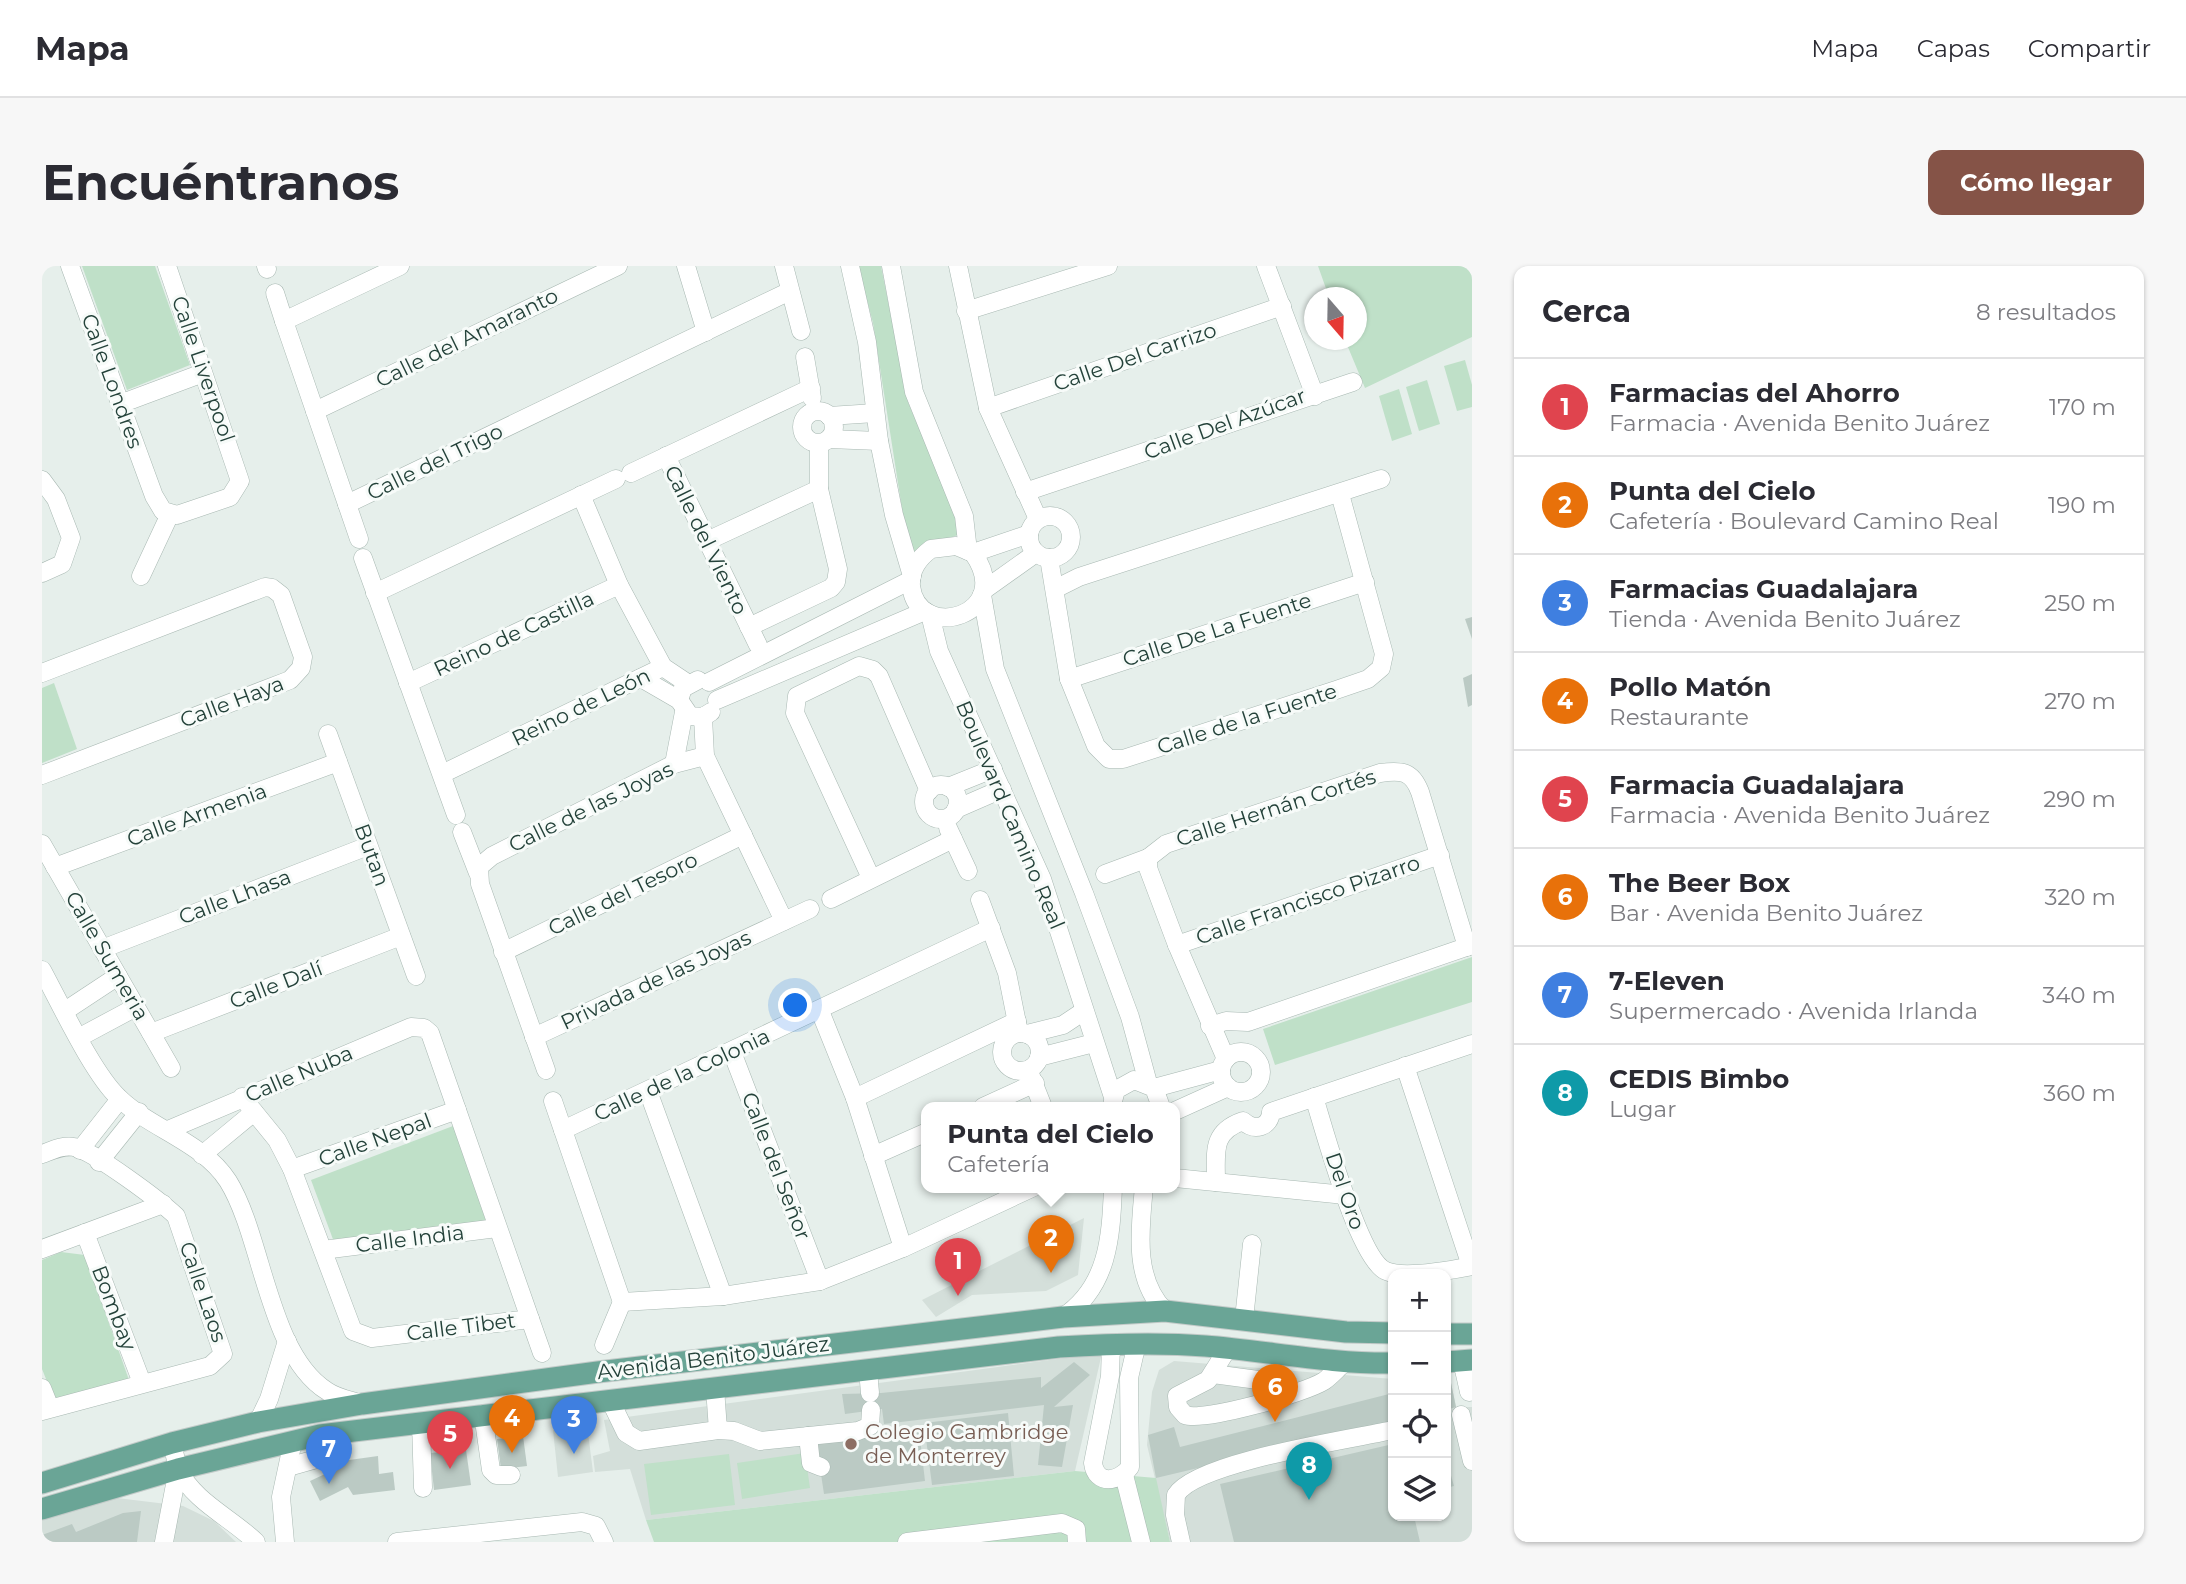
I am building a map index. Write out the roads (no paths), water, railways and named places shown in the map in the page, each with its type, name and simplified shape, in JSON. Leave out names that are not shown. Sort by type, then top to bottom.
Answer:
[{"type":"main road","name":"Avenida Benito Juárez","points":[[42,1483],[172,1443],[258,1422],[362,1404],[611,1370],[1063,1317],[1165,1311],[1346,1332],[1388,1333]]},
{"type":"main road","points":[[1204,1346],[1209,1316]]},
{"type":"main road","points":[[1451,1334],[1472,1334]]},
{"type":"main road","name":"Avenida Benito Juárez","points":[[42,1509],[178,1469],[320,1435],[868,1370],[1137,1343],[1228,1348],[1344,1363],[1388,1363]]},
{"type":"main road","points":[[320,1435],[354,1416],[362,1404]]},
{"type":"street","name":"Calle Londres","points":[[69,266],[154,496],[163,511],[170,514]]},
{"type":"street","name":"Calle Liverpool","points":[[167,266],[240,481],[230,497],[177,515],[170,514]]},
{"type":"street","points":[[284,321],[400,266]]},
{"type":"street","name":"Calle del Amaranto","points":[[315,411],[618,266]]},
{"type":"street","points":[[686,266],[706,332]]},
{"type":"street","points":[[784,266],[801,331]]},
{"type":"street","points":[[849,266],[867,342],[878,441],[914,597],[928,612],[954,618],[976,606],[983,593],[984,572],[971,552],[964,516],[914,392],[891,266]]},
{"type":"street","points":[[958,266],[988,408],[1040,523]]},
{"type":"street","points":[[966,311],[1108,266]]},
{"type":"street","name":"Calle Del Azúcar","points":[[1025,492],[1315,396],[1266,266]]},
{"type":"street","name":"Calle del Trigo","points":[[275,293],[347,504],[790,291]]},
{"type":"street","name":"Calle Del Carrizo","points":[[988,408],[1282,306]]},
{"type":"street","name":"Calle del Viento","points":[[805,357],[811,388],[822,414],[834,430],[824,441],[819,489],[838,569],[836,582],[831,588],[749,627],[666,456],[811,388]]},
{"type":"street","points":[[120,404],[203,373]]},
{"type":"street","points":[[1315,396],[1353,382]]},
{"type":"street","points":[[822,414],[875,413]]},
{"type":"street","name":"Calle del Viento","points":[[822,414],[806,416],[801,426],[804,437],[824,441]]},
{"type":"street","points":[[824,441],[878,441]]},
{"type":"street","points":[[375,593],[666,456]]},
{"type":"street","points":[[1049,485],[1040,523],[1043,556],[1055,589],[1079,577],[1381,479]]},
{"type":"street","points":[[42,480],[56,499],[71,538],[62,564],[42,573]]},
{"type":"street","points":[[707,541],[819,489]]},
{"type":"street","name":"Calle de la Fuente","points":[[1055,589],[1069,679],[1096,746],[1102,754],[1114,760],[1368,679],[1384,662],[1365,582],[1339,494]]},
{"type":"street","name":"Reino de León","points":[[442,774],[663,667],[619,584],[581,495]]},
{"type":"street","points":[[347,504],[359,538]]},
{"type":"street","points":[[141,576],[170,514]]},
{"type":"street","points":[[663,667],[687,683],[698,680],[709,682],[911,578],[921,557],[931,549],[956,546],[971,552],[1040,523],[1070,529],[1068,549],[1079,577]]},
{"type":"street","points":[[983,593],[1043,556],[1068,549]]},
{"type":"street","points":[[363,558],[478,873],[534,1037]]},
{"type":"street","name":"Calle De La Fuente","points":[[1069,679],[1365,582]]},
{"type":"street","name":"Reino de Castilla","points":[[408,683],[619,584]]},
{"type":"street","name":"Calle Haya","points":[[42,673],[265,587],[272,588],[281,595],[303,657],[301,668],[290,680],[42,775]]},
{"type":"street","name":"Boulevard Camino Real","points":[[983,593],[995,669],[1088,905],[1159,1102]]},
{"type":"street","points":[[717,700],[928,612]]},
{"type":"street","name":"Boulevard Camino Real","points":[[928,612],[939,651],[1042,879],[1112,1102]]},
{"type":"street","points":[[749,627],[758,645]]},
{"type":"street","points":[[871,878],[795,713],[797,696],[859,666],[873,670],[879,676],[929,791]]},
{"type":"street","points":[[641,678],[703,717]]},
{"type":"street","points":[[703,717],[713,711],[717,700],[716,690],[709,682]]},
{"type":"street","points":[[674,764],[687,683]]},
{"type":"street","points":[[703,717],[705,757],[784,921]]},
{"type":"street","name":"Butan","points":[[328,734],[416,976]]},
{"type":"street","name":"Calle de las Joyas","points":[[478,873],[483,862],[492,856],[674,764],[705,757]]},
{"type":"street","name":"Calle Armenia","points":[[55,867],[338,762]]},
{"type":"street","points":[[993,769],[948,787],[938,786],[929,791],[924,800],[926,810],[933,817],[950,814],[1002,789]]},
{"type":"street","name":"Calle Hernán Cortés","points":[[1148,858],[1154,850],[1166,844],[1394,771],[1414,776],[1470,946],[1248,1023],[1226,1021],[1210,1026]]},
{"type":"street","points":[[948,787],[957,799],[950,814],[953,839],[968,871]]},
{"type":"street","name":"Calle del Tesoro","points":[[503,952],[743,835]]},
{"type":"street","points":[[831,899],[953,839]]},
{"type":"street","name":"Calle Sumeria","points":[[42,844],[171,1068]]},
{"type":"street","name":"Calle Lhasa","points":[[102,949],[368,846]]},
{"type":"street","name":"Calle Francisco Pizarro","points":[[1177,945],[1440,855]]},
{"type":"street","points":[[1105,874],[1148,858],[1152,881],[1210,1026],[1243,1121],[1250,1127],[1261,1127],[1269,1120],[1271,1112],[1258,1084],[1260,1065],[1245,1053],[1243,1036],[1248,1023]]},
{"type":"street","points":[[980,900],[1007,973],[1021,1029],[1039,1046],[1034,1070],[1042,1102]]},
{"type":"street","name":"Privada de las Joyas","points":[[546,1070],[534,1037],[810,909]]},
{"type":"street","name":"Calle de la Colonia","points":[[563,1130],[991,928]]},
{"type":"street","name":"Calle Dalí","points":[[151,1033],[401,936]]},
{"type":"street","points":[[42,970],[80,1038],[120,1099],[168,1130],[223,1174],[233,1191],[287,1341],[309,1373],[327,1391],[362,1404]]},
{"type":"street","points":[[65,1011],[118,976]]},
{"type":"street","points":[[80,1038],[136,1007]]},
{"type":"street","points":[[820,1010],[855,1098],[903,1248]]},
{"type":"street","points":[[855,1098],[1021,1029],[1063,1025],[1084,1011]]},
{"type":"street","name":"Calle Nuba","points":[[168,1130],[411,1027],[424,1028],[430,1033]]},
{"type":"street","points":[[1021,1029],[1005,1042],[1004,1059],[1011,1068],[1034,1070]]},
{"type":"street","name":"Calle Tibet","points":[[242,1097],[276,1140],[292,1170],[353,1331],[372,1338],[530,1319],[430,1033]]},
{"type":"street","points":[[990,1102],[1034,1070],[1094,1043]]},
{"type":"street","points":[[1271,1112],[1472,1044]]},
{"type":"street","name":"Calle del Señor","points":[[732,1052],[820,1281]]},
{"type":"street","points":[[1112,1102],[1127,1082],[1151,1085],[1224,1065],[1245,1053]]},
{"type":"street","points":[[1405,1066],[1472,1266]]},
{"type":"street","points":[[1180,1109],[1231,1089],[1247,1091],[1258,1084]]},
{"type":"street","points":[[648,1091],[723,1296]]},
{"type":"street","name":"Del Oro","points":[[1314,1097],[1345,1195],[1373,1261],[1384,1271],[1392,1272],[1432,1272],[1472,1266]]},
{"type":"street","points":[[42,1154],[72,1148],[120,1099]]},
{"type":"street","points":[[554,1101],[622,1302],[604,1345]]},
{"type":"street","name":"Calle Nepal","points":[[292,1170],[457,1110]]},
{"type":"street","points":[[99,1162],[139,1112]]},
{"type":"street","name":"Calle Nuba","points":[[202,1155],[254,1112]]},
{"type":"street","points":[[1216,1182],[1219,1140],[1228,1126],[1243,1121]]},
{"type":"street","points":[[873,1156],[921,1135]]},
{"type":"street","name":"Calle Laos","points":[[46,1410],[210,1366],[223,1354],[177,1216],[99,1162],[72,1148]]},
{"type":"street","points":[[1180,1178],[1345,1195]]},
{"type":"street","points":[[622,1302],[723,1296],[820,1281],[903,1248],[1021,1193]]},
{"type":"street","points":[[1063,1317],[1088,1297],[1101,1274],[1112,1193]]},
{"type":"street","points":[[1144,1193],[1143,1270],[1155,1301],[1165,1311]]},
{"type":"street","points":[[42,1249],[163,1204]]},
{"type":"street","name":"Calle India","points":[[323,1250],[498,1228]]},
{"type":"street","name":"Bombay","points":[[85,1233],[142,1383]]},
{"type":"street","points":[[1244,1319],[1252,1244]]},
{"type":"street","points":[[530,1319],[542,1353]]},
{"type":"street","points":[[258,1422],[272,1390],[287,1341]]},
{"type":"street","points":[[1111,1344],[1110,1376],[1093,1463],[1094,1470],[1103,1480],[1124,1475],[1130,1467],[1129,1378],[1137,1343]]},
{"type":"street","points":[[1228,1348],[1208,1380],[1177,1396],[1178,1407],[1185,1415],[1209,1415],[1287,1396],[1324,1381],[1344,1363]]},
{"type":"street","points":[[1460,1361],[1469,1392]]},
{"type":"street","points":[[610,1400],[626,1433],[639,1441],[719,1430],[734,1431],[754,1441],[808,1436],[864,1429],[872,1422],[868,1370]]},
{"type":"street","points":[[1213,1374],[1273,1382]]},
{"type":"street","points":[[42,1388],[46,1410]]},
{"type":"street","points":[[715,1388],[719,1430]]},
{"type":"street","points":[[483,1414],[491,1471],[496,1475],[512,1475]]},
{"type":"street","points":[[1460,1415],[1472,1461]]},
{"type":"street","points":[[421,1423],[423,1488]]},
{"type":"street","points":[[1181,1542],[1175,1516],[1176,1494],[1192,1480],[1232,1465],[1388,1431]]},
{"type":"street","points":[[808,1436],[811,1463],[821,1468]]},
{"type":"street","points":[[285,1542],[281,1497],[293,1441]]},
{"type":"street","points":[[172,1443],[178,1469],[193,1492],[235,1522],[256,1542]]},
{"type":"street","points":[[288,1467],[334,1454]]},
{"type":"street","points":[[164,1542],[178,1469]]},
{"type":"street","points":[[1124,1475],[1141,1542]]},
{"type":"street","points":[[397,1542],[582,1522],[596,1526],[603,1539]]},
{"type":"street","points":[[906,1542],[1062,1523],[1076,1529],[1082,1539]]},
{"type":"place","name":"Punta del Cielo","points":[[1051,1273]]},
{"type":"place","name":"Farmacias del Ahorro","points":[[958,1296]]},
{"type":"place","name":"The Beer Box","points":[[1275,1422]]},
{"type":"place","name":"Colegio Cambridge de Monterrey","points":[[851,1444]]},
{"type":"place","name":"Pollo Matón","points":[[512,1453]]},
{"type":"place","name":"Farmacias Guadalajara","points":[[574,1454]]},
{"type":"place","name":"Farmacia Guadalajara","points":[[450,1469]]},
{"type":"place","name":"7-Eleven","points":[[329,1484]]},
{"type":"place","name":"CEDIS Bimbo","points":[[1309,1500]]}]
